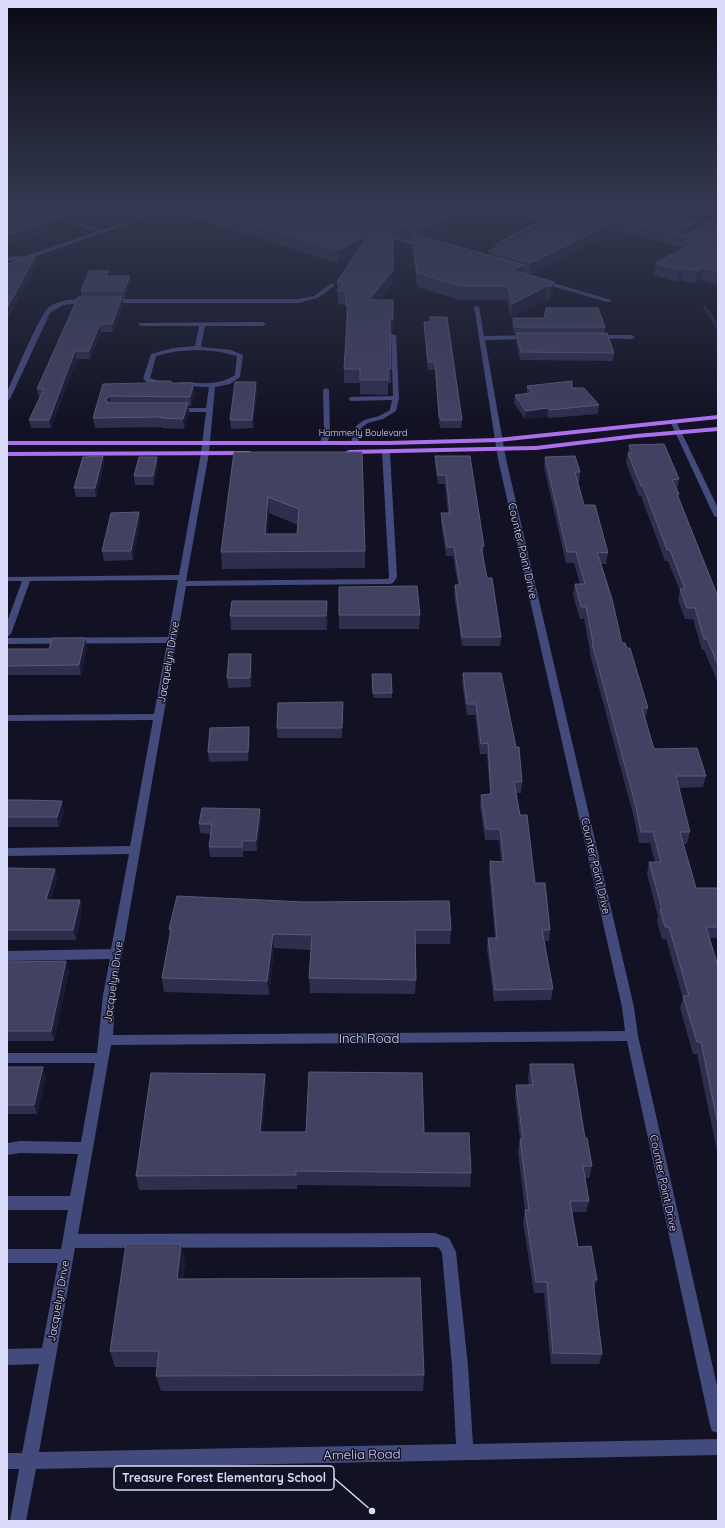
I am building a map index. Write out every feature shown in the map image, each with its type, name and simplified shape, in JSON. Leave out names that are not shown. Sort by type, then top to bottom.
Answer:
[{"type":"main road","name":"Hammerly Boulevard","points":[[339,452],[386,452],[500,445],[673,420],[718,417]]},
{"type":"main road","name":"Hammerly Boulevard","points":[[7,454],[324,442],[500,445],[580,444],[679,432],[718,429]]},
{"type":"main road","name":"Hammerly Boulevard","points":[[7,443],[205,447],[252,453]]},
{"type":"street","points":[[534,279],[608,301]]},
{"type":"street","points":[[100,301],[298,301],[316,297],[332,285]]},
{"type":"street","points":[[7,399],[47,312],[57,305],[76,301],[92,301]]},
{"type":"street","name":"Counter Point Drive","points":[[476,308],[500,445],[628,1007],[632,1036],[718,1425]]},
{"type":"street","points":[[141,324],[263,324]]},
{"type":"street","points":[[198,349],[202,324]]},
{"type":"street","points":[[355,442],[358,427],[366,421],[381,418],[393,411],[396,398],[392,335]]},
{"type":"street","points":[[481,338],[537,337]]},
{"type":"street","points":[[592,337],[632,337]]},
{"type":"street","points":[[166,350],[228,350],[240,354],[238,376],[228,382],[212,384],[158,384],[146,379],[153,355],[166,350]]},
{"type":"street","name":"Jacquelyn Drive","points":[[18,1521],[106,1040],[109,995],[205,447],[212,384]]},
{"type":"street","points":[[324,442],[327,432],[326,390]]},
{"type":"street","points":[[350,399],[396,398]]},
{"type":"street","points":[[164,410],[209,410]]},
{"type":"street","points":[[673,420],[718,516]]},
{"type":"street","points":[[7,579],[390,581],[393,577],[386,452]]},
{"type":"street","points":[[7,634],[27,579]]},
{"type":"street","points":[[7,641],[172,640]]},
{"type":"street","points":[[7,718],[158,717]]},
{"type":"street","points":[[7,852],[135,850]]},
{"type":"street","points":[[7,956],[116,954]]},
{"type":"street","name":"Inch Road","points":[[106,1040],[632,1036]]},
{"type":"street","points":[[7,1058],[102,1058]]},
{"type":"street","points":[[7,1149],[20,1147],[86,1148]]},
{"type":"street","points":[[7,1203],[76,1203]]},
{"type":"street","points":[[69,1242],[435,1240],[444,1243],[448,1252],[460,1366],[466,1452]]},
{"type":"street","points":[[7,1256],[66,1256]]},
{"type":"street","points":[[7,1357],[48,1356]]},
{"type":"street","name":"Amelia Road","points":[[7,1461],[718,1447]]},
{"type":"building","points":[[7,279],[23,279],[7,308]]},
{"type":"building","points":[[86,279],[129,279],[124,291],[81,291]]},
{"type":"building","points":[[339,279],[386,279],[369,300],[393,300],[393,319],[390,320],[391,369],[388,369],[388,380],[360,380],[360,369],[344,369],[348,305],[346,305],[346,291],[338,291],[343,282],[337,282]]},
{"type":"building","points":[[438,279],[545,279],[554,282],[551,286],[547,286],[512,304],[508,286],[460,286]]},
{"type":"building","points":[[78,297],[122,297],[112,324],[100,324],[89,351],[75,351],[49,420],[29,420],[44,389],[37,389]]},
{"type":"building","points":[[546,308],[598,308],[605,327],[515,327],[513,318],[544,318]]},
{"type":"building","points":[[430,317],[447,317],[462,420],[441,420],[439,415],[435,362],[428,362],[424,322],[430,322]]},
{"type":"building","points":[[516,333],[607,333],[614,353],[521,352]]},
{"type":"building","points":[[148,381],[194,383],[190,397],[110,396],[105,400],[110,403],[188,403],[183,419],[161,417],[93,418],[103,384],[147,383]]},
{"type":"building","points":[[572,381],[572,388],[584,388],[599,405],[526,411],[515,395],[532,393],[527,386]]},
{"type":"building","points":[[235,382],[256,382],[252,420],[230,420]]},
{"type":"building","points":[[664,444],[679,479],[672,480],[679,494],[677,494],[718,597],[718,665],[707,639],[704,639],[695,608],[687,608],[680,589],[685,589],[670,550],[667,550],[643,486],[641,486],[628,453],[632,453],[629,445]]},
{"type":"building","points":[[234,452],[362,452],[365,551],[221,552]],"holes":[[[268,497],[299,509],[297,534],[265,534]]]},
{"type":"building","points":[[103,456],[95,488],[74,488],[83,457]]},
{"type":"building","points":[[435,456],[470,456],[484,546],[481,546],[487,578],[492,578],[501,637],[462,637],[455,585],[460,585],[454,547],[447,547],[441,513],[450,513],[446,475],[438,475]]},
{"type":"building","points":[[575,456],[580,472],[575,472],[584,505],[595,505],[608,553],[597,552],[612,599],[622,643],[625,643],[627,648],[630,648],[648,708],[642,708],[654,749],[697,748],[706,776],[676,776],[690,832],[680,832],[696,888],[718,888],[718,927],[706,927],[718,966],[718,1125],[701,1042],[697,1042],[683,996],[689,996],[669,927],[665,927],[660,909],[662,909],[649,862],[661,862],[653,832],[641,832],[636,807],[592,643],[586,607],[581,607],[575,584],[585,584],[576,552],[567,552],[545,457]]},
{"type":"building","points":[[139,457],[157,457],[153,476],[134,476]]},
{"type":"building","points":[[139,512],[131,551],[102,551],[111,513]]},
{"type":"building","points":[[417,586],[420,615],[339,615],[339,587]]},
{"type":"building","points":[[232,601],[327,601],[326,616],[230,616]]},
{"type":"building","points":[[52,638],[85,638],[79,665],[7,666],[7,649],[49,649]]},
{"type":"building","points":[[229,654],[251,654],[250,678],[227,678]]},
{"type":"building","points":[[463,673],[501,673],[516,747],[519,747],[522,782],[514,782],[520,815],[527,815],[535,883],[545,883],[550,930],[542,930],[553,989],[495,990],[488,938],[497,938],[490,861],[504,862],[500,829],[486,829],[481,795],[491,794],[488,743],[481,744],[476,704],[467,704]]},
{"type":"building","points":[[372,674],[391,674],[392,693],[373,693]]},
{"type":"building","points":[[343,702],[342,728],[277,728],[278,703]]},
{"type":"building","points":[[249,727],[248,752],[208,752],[210,728]]},
{"type":"building","points":[[7,800],[62,801],[57,817],[7,817]]},
{"type":"building","points":[[202,808],[260,809],[256,841],[242,841],[242,847],[209,847],[212,824],[199,824]]},
{"type":"building","points":[[7,868],[55,869],[46,900],[80,900],[73,930],[7,930]]},
{"type":"building","points":[[177,896],[304,902],[449,901],[451,930],[415,930],[416,980],[309,978],[312,935],[273,934],[267,981],[162,978],[171,929],[169,929]]},
{"type":"building","points":[[66,961],[51,1031],[7,1031],[7,962]]},
{"type":"building","points":[[530,1064],[573,1064],[585,1138],[587,1138],[592,1166],[583,1166],[589,1201],[570,1201],[578,1247],[591,1246],[597,1280],[593,1280],[602,1354],[553,1353],[547,1282],[536,1282],[525,1210],[529,1210],[520,1139],[523,1139],[516,1085],[533,1085]]},
{"type":"building","points":[[7,1067],[43,1067],[34,1105],[7,1105]]},
{"type":"building","points":[[309,1072],[422,1073],[424,1133],[469,1133],[471,1173],[296,1171],[296,1175],[136,1176],[151,1073],[265,1074],[260,1132],[306,1132]]},
{"type":"building","points":[[126,1244],[181,1244],[177,1279],[420,1278],[424,1375],[156,1376],[159,1351],[110,1351]]},
{"type":"waterway","points":[[705,307],[718,329]]},
{"type":"place","name":"Treasure Forest Elementary School","points":[[372,1511]]}]
